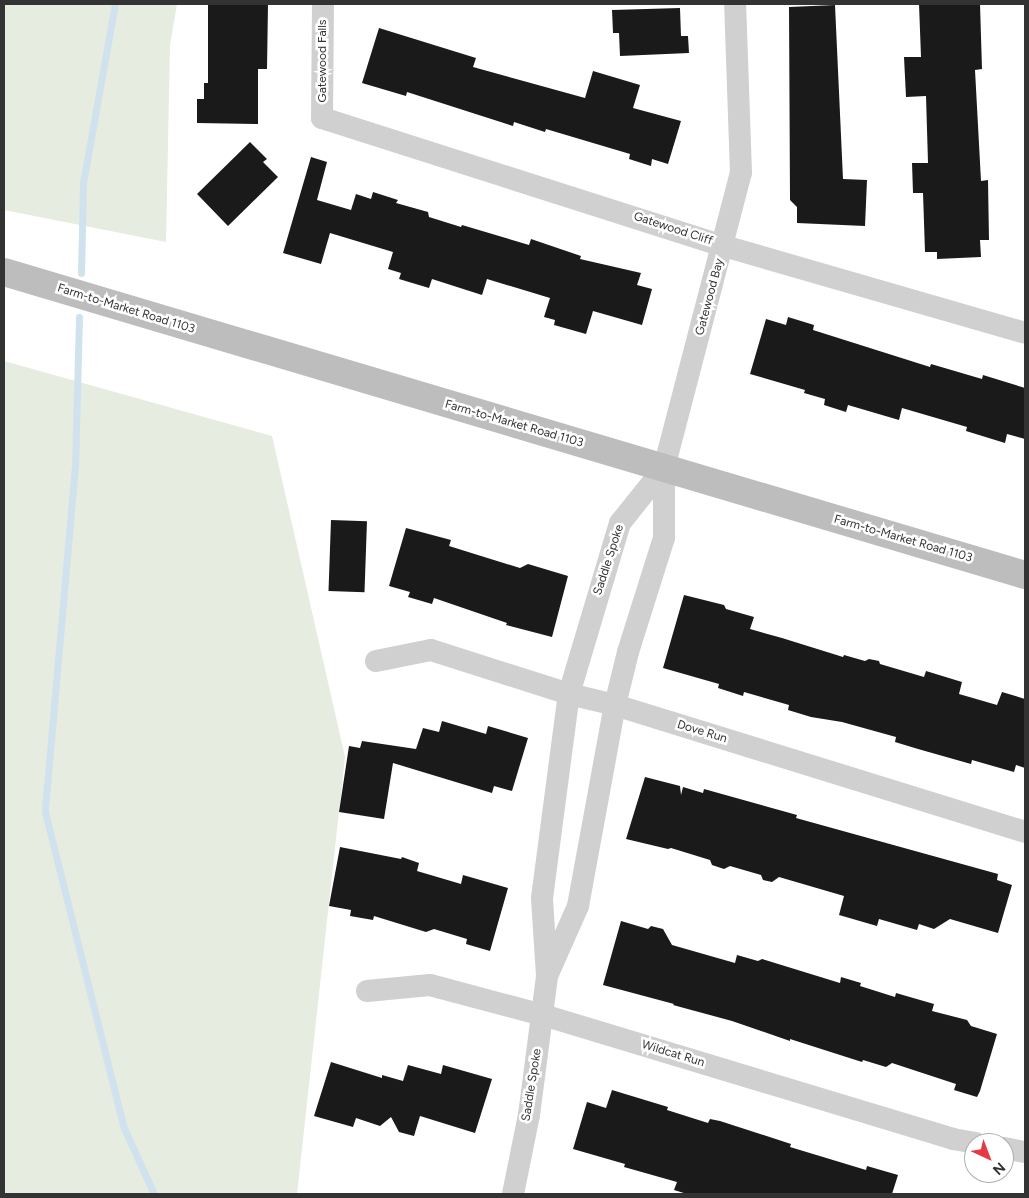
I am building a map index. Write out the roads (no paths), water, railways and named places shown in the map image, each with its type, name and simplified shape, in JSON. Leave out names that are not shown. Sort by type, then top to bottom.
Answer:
[{"type":"main road","name":"Farm-to-Market Road 1103","points":[[4,272],[1025,575]]},
{"type":"street","name":"Gatewood Falls","points":[[322,118],[323,4]]},
{"type":"street","name":"Gatewood Bay","points":[[664,468],[724,246],[741,173],[735,4]]},
{"type":"street","name":"Gatewood Cliff","points":[[322,118],[724,246],[1025,333]]},
{"type":"street","name":"Saddle Spoke","points":[[512,1194],[529,1115],[543,1015],[547,976],[542,898],[568,694],[620,522],[664,468]]},
{"type":"street","name":"Saddle Spoke","points":[[547,976],[578,906],[614,706],[628,652],[664,538],[664,468]]},
{"type":"street","name":"Dove Run","points":[[376,662],[431,650],[568,694],[614,706],[1025,832]]},
{"type":"street","name":"Wildcat Run","points":[[367,991],[430,985],[543,1015],[964,1141]]},
{"type":"waterway","points":[[81,273],[83,183],[115,4]]},
{"type":"waterway","points":[[79,317],[75,466],[45,812],[124,1128],[154,1194]]}]
